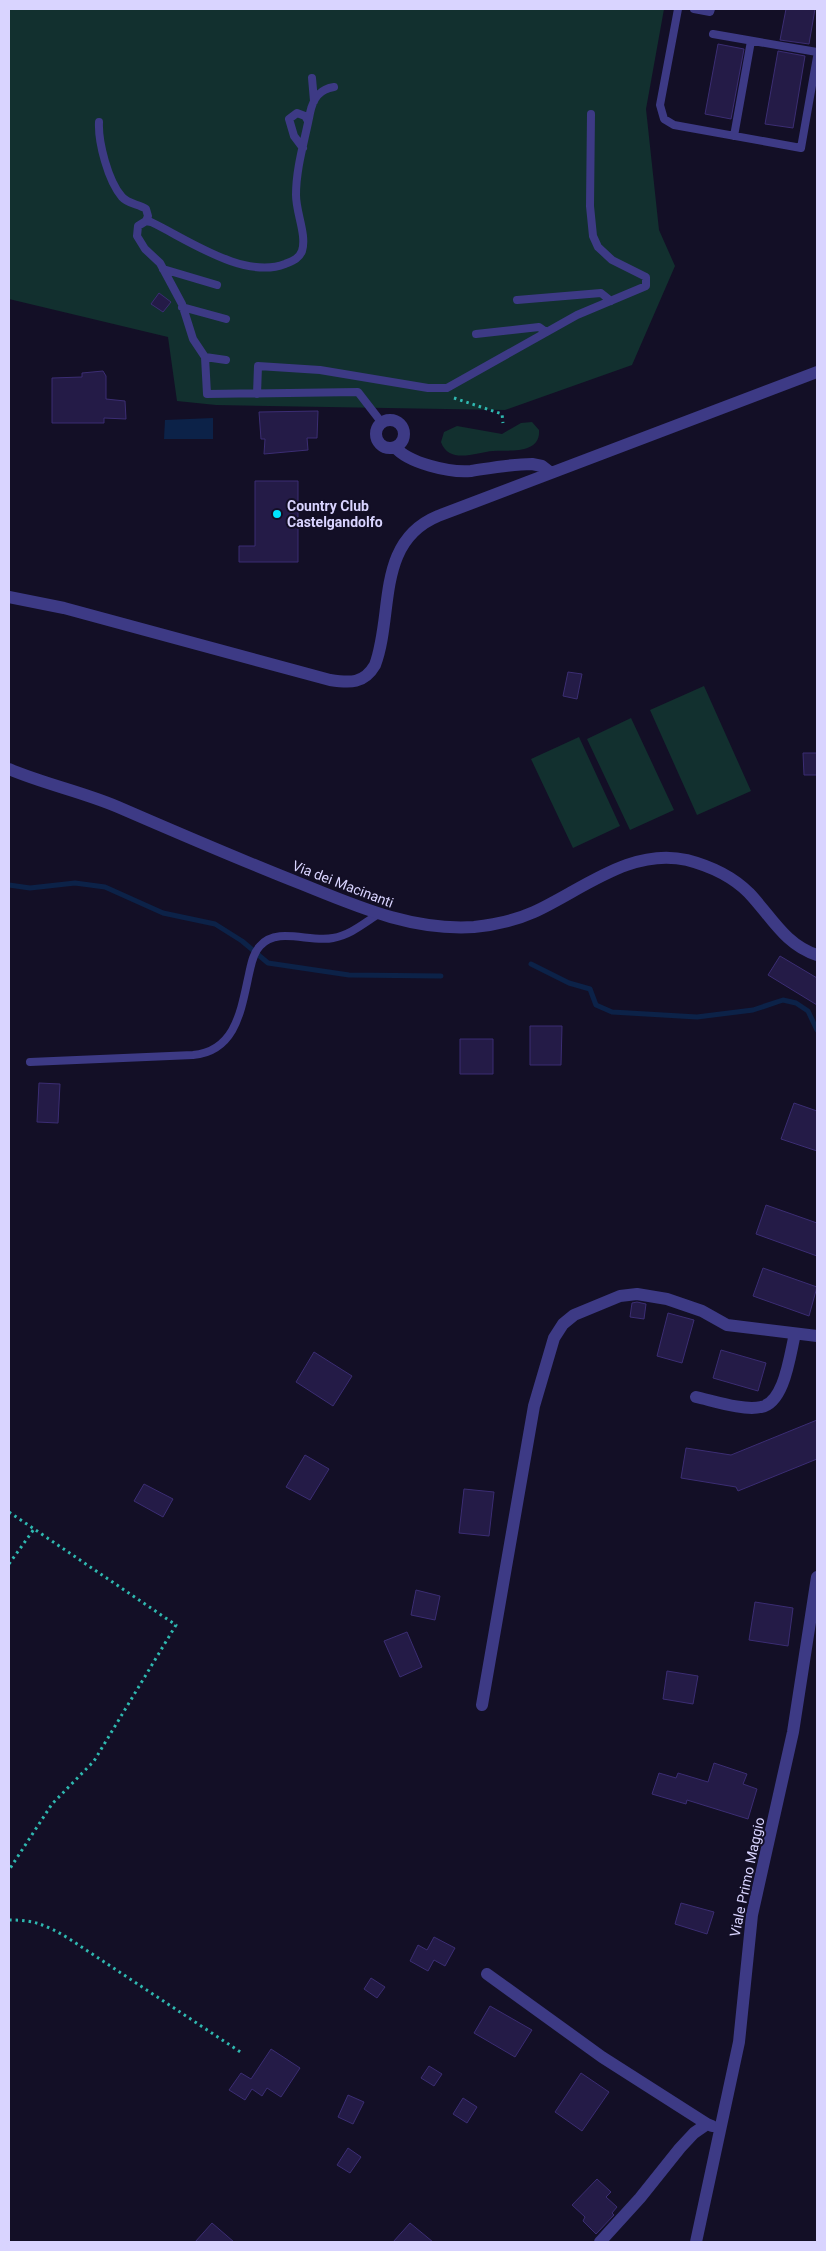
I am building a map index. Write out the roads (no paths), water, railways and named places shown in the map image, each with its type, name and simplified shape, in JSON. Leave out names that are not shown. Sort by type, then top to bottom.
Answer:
[{"type":"street","points":[[9,597],[64,608],[330,680],[355,683],[371,671],[377,659],[393,570],[400,550],[412,532],[430,519],[817,372]]},
{"type":"street","points":[[395,422],[402,427],[402,440],[395,447],[386,448],[378,442],[376,434],[382,423],[395,422]]},
{"type":"street","points":[[395,447],[401,454],[413,461],[459,470],[532,464],[542,466],[551,473]]},
{"type":"street","name":"Via dei Macinanti","points":[[9,769],[115,806],[377,915],[430,926],[465,927],[497,924],[533,912],[613,870],[648,860],[673,858],[696,863],[730,878],[748,892],[772,922],[793,942],[817,955]]},
{"type":"street","points":[[482,1705],[534,1406],[554,1338],[563,1324],[574,1315],[620,1296],[637,1294],[667,1299],[702,1311],[727,1325],[817,1336]]},
{"type":"street","points":[[696,1397],[746,1407],[766,1406],[776,1398],[781,1388],[795,1334]]},
{"type":"street","name":"Viale Primo Maggio","points":[[696,2242],[713,2126],[742,2027],[749,1931],[754,1899],[789,1751],[817,1577]]},
{"type":"street","points":[[487,1974],[602,2057],[713,2126]]},
{"type":"street","points":[[600,2242],[640,2198],[694,2133],[713,2126]]},
{"type":"lane","points":[[678,9],[660,105],[664,119],[674,125],[801,148],[817,57]]},
{"type":"lane","points":[[694,9],[710,12],[711,9]]},
{"type":"lane","points":[[713,34],[817,52]]},
{"type":"lane","points":[[734,136],[751,41]]},
{"type":"lane","points":[[312,78],[314,101]]},
{"type":"lane","points":[[146,221],[174,232],[220,258],[237,263],[271,268],[294,261],[299,256],[303,243],[296,195],[300,160],[308,121],[314,101],[324,88],[334,87]]},
{"type":"lane","points":[[303,148],[294,136],[289,119],[297,113],[305,116],[308,121]]},
{"type":"lane","points":[[257,394],[258,366],[320,370],[428,388],[446,388],[577,315],[646,286],[646,277],[604,254],[593,236],[590,206],[591,114]]},
{"type":"lane","points":[[99,122],[100,144],[116,187],[126,201],[146,209],[148,216],[146,221],[138,226],[137,236],[163,269],[182,307],[193,339],[205,357],[207,394],[358,392],[382,423]]},
{"type":"lane","points":[[163,269],[217,285]]},
{"type":"lane","points":[[517,300],[601,294],[611,300]]},
{"type":"lane","points":[[182,307],[226,319]]},
{"type":"lane","points":[[476,334],[539,327],[546,332]]},
{"type":"lane","points":[[205,357],[226,360]]},
{"type":"lane","points":[[30,1062],[193,1055],[209,1052],[227,1039],[233,1029],[242,1008],[252,960],[258,949],[266,941],[278,936],[317,940],[341,936],[377,915]]},
{"type":"water","points":[[213,418],[213,439],[164,439],[165,420]]},
{"type":"waterway","points":[[9,885],[30,888],[75,883],[105,887],[163,913],[215,924],[242,941],[268,963],[349,975],[441,976]]},
{"type":"waterway","points":[[531,964],[569,983],[590,989],[596,1005],[612,1012],[697,1017],[753,1010],[783,1000],[796,1003],[808,1011],[817,1030]]},
{"type":"place","name":"Country Club Castelgandolfo","points":[[277,514]]}]
